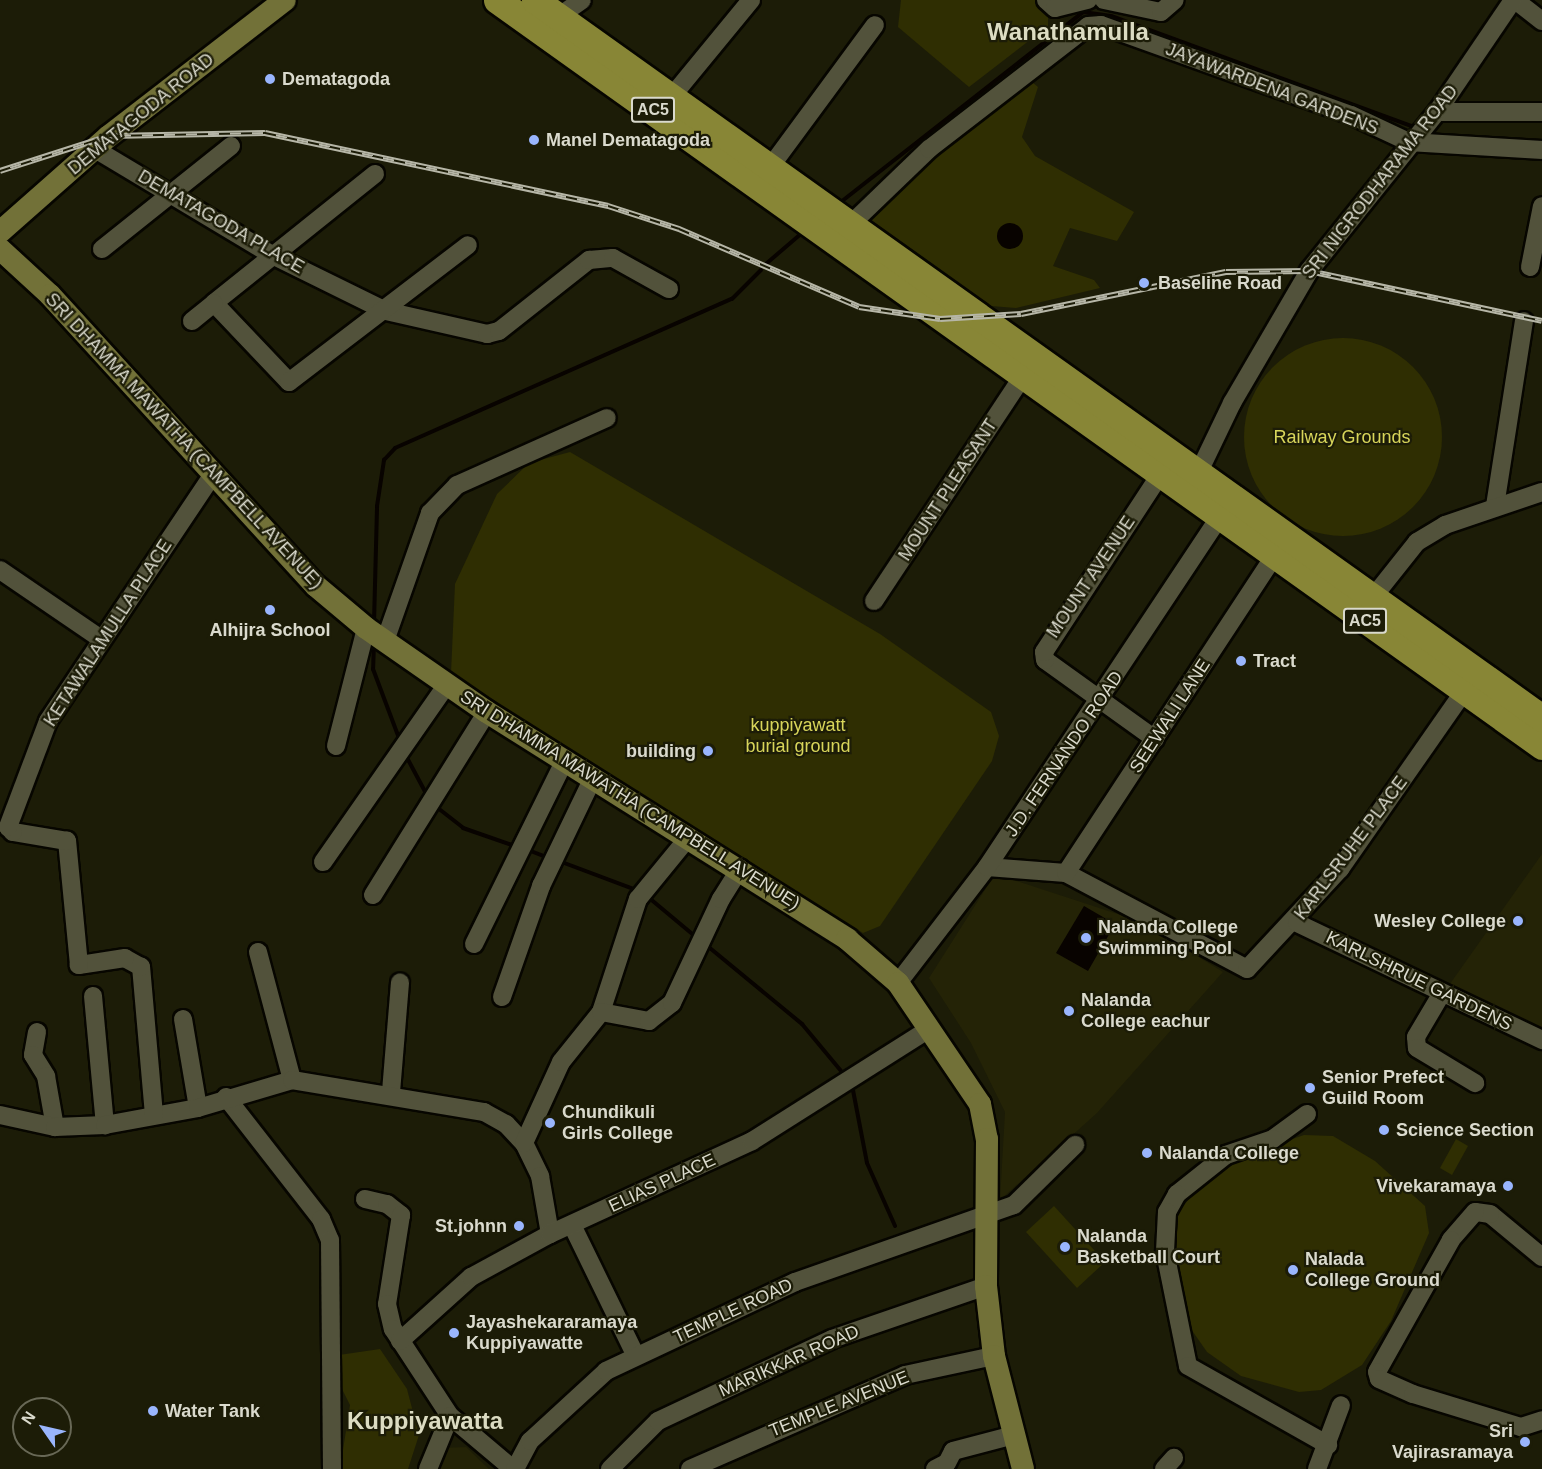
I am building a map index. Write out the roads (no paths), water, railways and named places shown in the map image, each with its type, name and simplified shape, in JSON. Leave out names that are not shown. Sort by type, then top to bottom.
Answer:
[{"type":"highway","name":"AC5","points":[[497,0],[826,219],[1194,484],[1374,596],[1542,718]]},
{"type":"highway","name":"AC5","points":[[535,0],[771,166],[826,219],[1021,379],[1160,475],[1194,484],[1219,518],[1542,746]]},
{"type":"main road","name":"DEMATAGODA ROAD","points":[[0,232],[95,149],[285,0]]},
{"type":"main road","name":"SRI DHAMMA MAWATHA (CAMPBELL AVENUE)","points":[[0,249],[50,295],[316,586],[375,634],[488,712],[848,939],[898,983],[981,1104],[989,1213],[986,1286],[994,1356],[1023,1469]]},
{"type":"street","points":[[558,17],[582,0]]},
{"type":"street","points":[[673,95],[751,0]]},
{"type":"street","points":[[1046,0],[1055,8],[1088,0]]},
{"type":"street","points":[[1104,0],[1161,12],[1175,0]]},
{"type":"street","points":[[1514,0],[1542,21]]},
{"type":"street","name":"SRI NIGRODHARAMA ROAD","points":[[1194,484],[1309,271],[1412,139],[1434,115],[1514,0]]},
{"type":"street","points":[[771,166],[875,25]]},
{"type":"street","name":"JAYAWARDENA GARDENS","points":[[826,219],[929,149],[1088,26],[1101,25],[1412,139],[1542,150]]},
{"type":"street","points":[[1434,115],[1542,112]]},
{"type":"street","points":[[102,249],[170,190],[231,146]]},
{"type":"street","name":"DEMATAGODA PLACE","points":[[95,149],[170,190],[272,255],[386,311],[487,334],[499,331],[589,260],[613,258],[669,289]]},
{"type":"street","points":[[192,321],[375,174]]},
{"type":"street","points":[[1530,267],[1542,206]]},
{"type":"street","points":[[214,303],[289,382],[386,311],[468,245]]},
{"type":"street","points":[[1495,506],[1524,321]]},
{"type":"street","name":"MOUNT PLEASANT","points":[[874,601],[1021,379]]},
{"type":"street","points":[[336,746],[375,634],[430,513],[457,484],[607,418]]},
{"type":"street","name":"KETAWALAMULLA PLACE","points":[[154,1116],[141,967],[125,958],[79,965],[67,841],[13,832],[8,827],[48,722],[101,639],[214,473]]},
{"type":"street","name":"MOUNT AVENUE","points":[[1155,739],[1045,660],[1044,652],[1160,475]]},
{"type":"street","points":[[1374,596],[1417,542],[1495,506],[1542,492]]},
{"type":"street","name":"J.D. FERNANDO ROAD","points":[[898,983],[987,867],[1102,702],[1219,518]]},
{"type":"street","name":"SEEWALI LANE","points":[[1066,873],[1273,558]]},
{"type":"street","points":[[0,570],[101,639]]},
{"type":"street","points":[[323,862],[447,684]]},
{"type":"street","name":"KARLSRUHE PLACE","points":[[987,867],[1066,873],[1237,968],[1257,964],[1340,869],[1465,690]]},
{"type":"street","points":[[373,895],[488,712]]},
{"type":"street","points":[[474,944],[565,760]]},
{"type":"street","points":[[502,997],[554,859],[593,777]]},
{"type":"street","points":[[524,1143],[561,1062],[601,1012],[642,893],[688,838]]},
{"type":"street","points":[[601,1012],[639,1020],[661,1016],[740,869]]},
{"type":"street","name":"KARLSHRUE GARDENS","points":[[1296,922],[1542,1040]]},
{"type":"street","points":[[258,952],[292,1080]]},
{"type":"street","points":[[391,1092],[400,982]]},
{"type":"street","points":[[1442,993],[1416,1037],[1417,1048],[1475,1083]]},
{"type":"street","points":[[93,996],[105,1125]]},
{"type":"street","points":[[183,1019],[198,1108]]},
{"type":"street","name":"ELIAS PLACE","points":[[400,1341],[471,1277],[550,1234],[752,1141],[929,1029]]},
{"type":"street","points":[[37,1032],[33,1055],[46,1076],[56,1128]]},
{"type":"street","points":[[0,1115],[56,1128],[105,1125],[198,1108],[226,1097],[292,1080],[391,1092],[484,1112],[506,1124],[524,1143],[540,1176],[550,1234]]},
{"type":"street","points":[[226,1097],[321,1219],[330,1240],[332,1469]]},
{"type":"street","points":[[1306,1113],[1273,1139],[1226,1155],[1177,1194],[1167,1212],[1165,1252],[1188,1366],[1328,1445]]},
{"type":"street","name":"TEMPLE ROAD","points":[[365,1199],[387,1204],[401,1215],[402,1238],[387,1304],[400,1341],[450,1416],[514,1469],[530,1441],[560,1410],[606,1371],[795,1282],[989,1213],[1035,1191],[1075,1144]]},
{"type":"street","points":[[1542,1257],[1483,1211],[1475,1212],[1451,1240],[1377,1372],[1379,1379],[1413,1394],[1521,1427],[1542,1420]]},
{"type":"street","points":[[572,1225],[636,1356]]},
{"type":"street","name":"MARIKKAR ROAD","points":[[610,1469],[658,1421],[832,1339],[986,1286]]},
{"type":"street","name":"TEMPLE AVENUE","points":[[690,1469],[906,1375],[994,1356]]},
{"type":"street","points":[[1317,1469],[1328,1445],[1341,1405]]},
{"type":"street","points":[[428,1469],[450,1416]]},
{"type":"street","points":[[935,1469],[947,1463],[952,1451],[1014,1435]]},
{"type":"waterway","points":[[837,205],[1083,12],[1111,16],[1417,128]]},
{"type":"waterway","points":[[767,263],[803,232]]},
{"type":"waterway","points":[[374,623],[377,506],[384,460],[395,448],[732,299],[761,270]]},
{"type":"waterway","points":[[374,643],[373,669],[400,741]]},
{"type":"waterway","points":[[405,754],[428,797]]},
{"type":"waterway","points":[[434,805],[463,828],[518,847]]},
{"type":"waterway","points":[[528,850],[549,858]]},
{"type":"waterway","points":[[559,861],[639,891]]},
{"type":"waterway","points":[[648,897],[697,938]]},
{"type":"waterway","points":[[705,944],[802,1024],[846,1077]]},
{"type":"waterway","points":[[852,1085],[867,1163],[895,1226]]},
{"type":"railway","points":[[0,171],[109,136],[265,133],[608,206],[679,229],[859,307],[940,319],[1021,314],[1226,272],[1309,271],[1542,321]]},
{"type":"place","name":"Dematagoda","points":[[270,79]]},
{"type":"place","name":"Manel Dematagoda","points":[[534,140]]},
{"type":"place","name":"Baseline Road","points":[[1144,283]]},
{"type":"place","name":"Alhijra School","points":[[270,610]]},
{"type":"place","name":"Tract","points":[[1241,661]]},
{"type":"place","name":"building","points":[[708,751]]},
{"type":"place","name":"Wesley College","points":[[1518,921]]},
{"type":"place","name":"Nalanda College Swimming Pool","points":[[1086,938]]},
{"type":"place","name":"Nalanda College eachur","points":[[1069,1011]]},
{"type":"place","name":"Senior Prefect Guild Room","points":[[1310,1088]]},
{"type":"place","name":"Chundikuli Girls College","points":[[550,1123]]},
{"type":"place","name":"Science Section","points":[[1384,1130]]},
{"type":"place","name":"Nalanda College","points":[[1147,1153]]},
{"type":"place","name":"Vivekaramaya","points":[[1508,1186]]},
{"type":"place","name":"St.johnn","points":[[519,1226]]},
{"type":"place","name":"Nalanda Basketball Court","points":[[1065,1247]]},
{"type":"place","name":"Nalada College Ground","points":[[1293,1270]]},
{"type":"place","name":"Jayashekararamaya Kuppiyawatte","points":[[454,1333]]},
{"type":"place","name":"Water Tank","points":[[153,1411]]},
{"type":"place","name":"Sri Vajirasramaya","points":[[1525,1442]]},
{"type":"district","name":"Wanathamulla","points":[[1068,32]]},
{"type":"district","name":"Kuppiyawatta","points":[[425,1421]]},
{"type":"park label","name":"Railway Grounds","points":[[1342,437]]},
{"type":"park label","name":"kuppiyawatt burial ground","points":[[798,736]]}]
